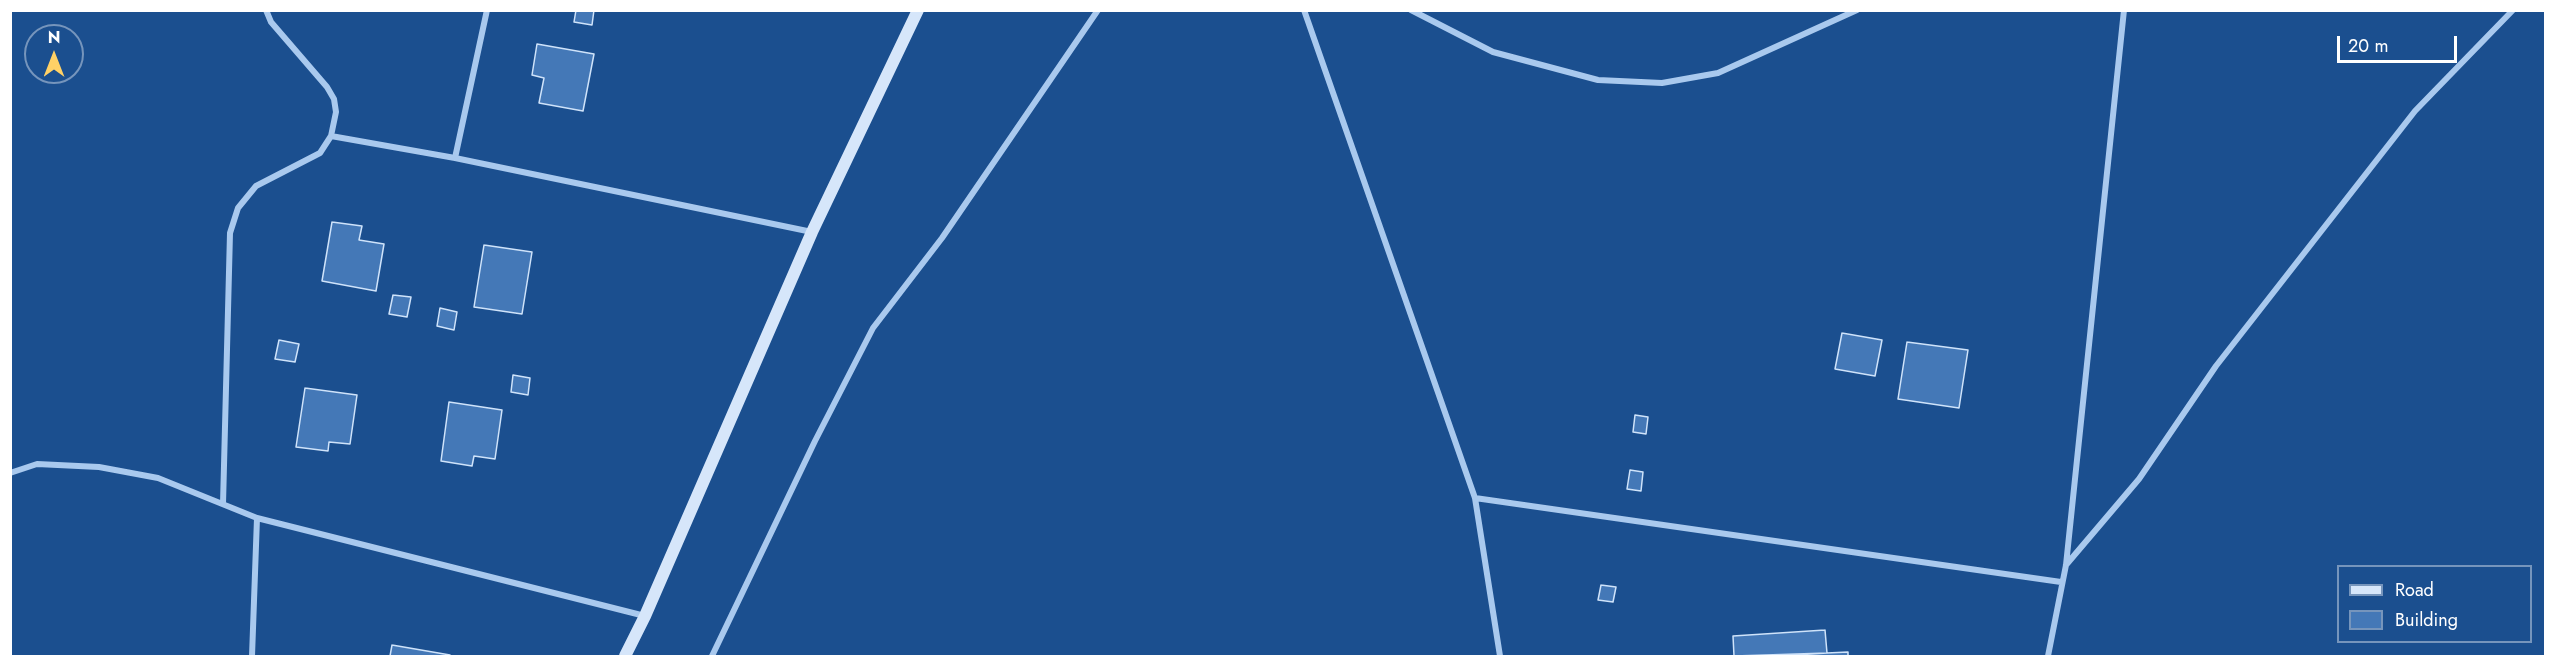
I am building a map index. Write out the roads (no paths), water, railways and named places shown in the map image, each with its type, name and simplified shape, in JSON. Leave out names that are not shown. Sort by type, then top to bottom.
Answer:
[{"type":"main road","points":[[625,657],[812,232],[918,10]]},
{"type":"street","points":[[223,504],[230,233],[238,208],[256,186],[320,153],[331,136],[336,112],[334,99],[327,87],[271,22],[266,10]]},
{"type":"street","points":[[455,158],[487,10]]},
{"type":"street","points":[[712,657],[815,441],[873,328],[942,238],[1098,10]]},
{"type":"street","points":[[1304,10],[1475,498],[1500,657]]},
{"type":"street","points":[[1411,10],[1492,51],[1598,80],[1662,83],[1718,73],[1857,10]]},
{"type":"street","points":[[2048,657],[2066,565],[2124,10]]},
{"type":"street","points":[[2066,565],[2139,479],[2217,366],[2415,111],[2512,10]]},
{"type":"street","points":[[331,136],[455,158],[812,232]]},
{"type":"street","points":[[10,473],[37,464],[99,467],[158,478],[257,518],[645,616]]},
{"type":"street","points":[[1475,498],[2061,582]]},
{"type":"street","points":[[252,657],[257,518]]}]
